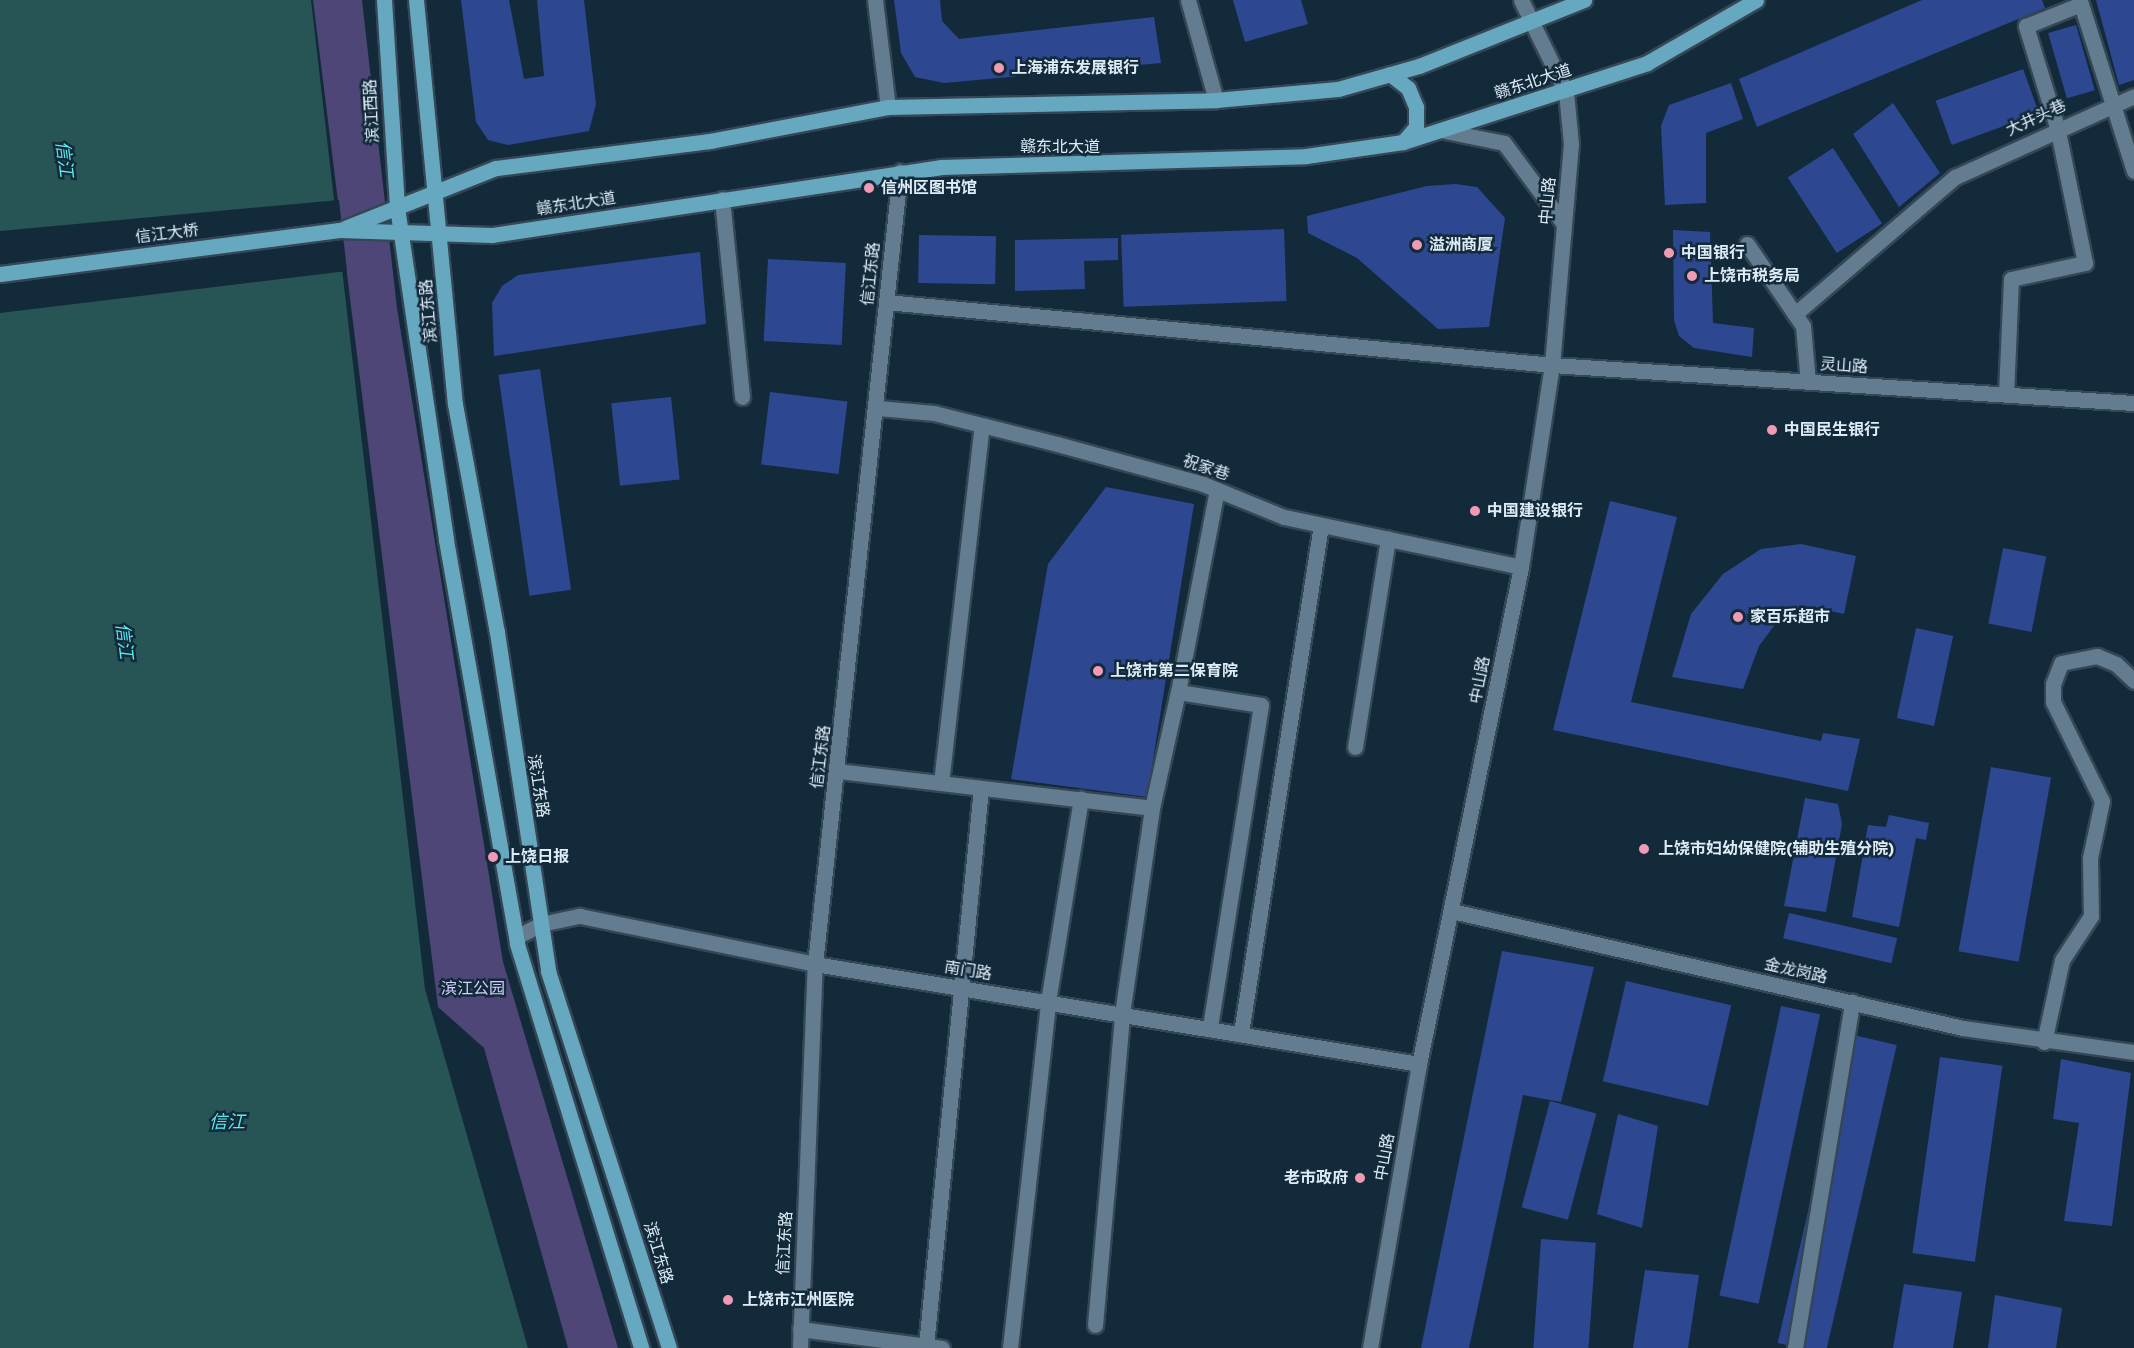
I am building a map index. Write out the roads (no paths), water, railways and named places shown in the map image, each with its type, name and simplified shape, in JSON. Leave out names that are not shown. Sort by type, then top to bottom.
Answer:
[{"type":"main road","name":"滨江西路","points":[[384,0],[399,220]]},
{"type":"main road","points":[[416,0],[436,191]]},
{"type":"main road","points":[[339,230],[399,220],[436,191],[496,168],[710,141],[888,107],[1216,100],[1338,89],[1390,74],[1584,0]]},
{"type":"main road","name":"赣东北大道","points":[[339,230],[399,220],[440,233],[492,235],[900,172],[1306,156],[1402,142],[1445,131],[1566,92],[1647,63],[1756,0]]},
{"type":"main road","points":[[1390,74],[1408,88],[1416,107],[1416,127],[1402,142]]},
{"type":"main road","name":"滨江东路","points":[[436,191],[455,404],[497,632],[549,971],[669,1348]]},
{"type":"main road","name":"滨江东路","points":[[399,220],[446,540],[516,937],[641,1348]]},
{"type":"main road","name":"信江大桥","points":[[0,274],[339,230]]},
{"type":"street","points":[[875,0],[888,107]]},
{"type":"street","points":[[1188,0],[1216,100]]},
{"type":"street","name":"中山路","points":[[1370,1348],[1419,1064],[1521,567],[1552,365],[1571,144],[1566,92],[1521,0]]},
{"type":"street","points":[[2006,394],[2011,279],[2085,263],[2057,127],[2026,26],[2081,4],[2134,171]]},
{"type":"street","name":"大井头巷","points":[[1795,314],[1955,177],[2057,127],[2134,96]]},
{"type":"street","points":[[1445,131],[1504,144],[1564,224]]},
{"type":"street","name":"信江东路","points":[[800,1348],[815,964],[878,408],[900,172]]},
{"type":"street","points":[[722,200],[742,397]]},
{"type":"street","points":[[1747,244],[1803,326],[1808,382]]},
{"type":"street","name":"灵山路","points":[[886,303],[1552,365],[2134,403]]},
{"type":"street","name":"祝家巷","points":[[878,408],[934,413],[1216,490],[1284,517],[1521,567]]},
{"type":"street","points":[[941,783],[982,425]]},
{"type":"street","points":[[1095,1325],[1122,1014],[1152,808],[1178,692],[1216,490]]},
{"type":"street","points":[[1241,1033],[1321,525]]},
{"type":"street","points":[[1354,747],[1388,539]]},
{"type":"street","points":[[2044,1042],[2062,960],[2091,916],[2090,858],[2102,801],[2053,702],[2053,684],[2061,663],[2097,656],[2116,664],[2134,681]]},
{"type":"street","points":[[1178,692],[1261,705],[1210,1028]]},
{"type":"street","points":[[838,771],[981,788],[1050,790],[1081,799],[1152,808]]},
{"type":"street","points":[[926,1346],[981,788]]},
{"type":"street","points":[[1011,1348],[1048,1002],[1081,799]]},
{"type":"street","name":"金龙岗路","points":[[1452,911],[1852,1002],[2044,1042],[2134,1052]]},
{"type":"street","name":"南门路","points":[[516,937],[541,924],[580,916],[815,964],[1419,1064]]},
{"type":"street","points":[[1796,1348],[1852,1002]]},
{"type":"street","points":[[800,1329],[942,1348]]},
{"type":"water","name":"信江","points":[[0,0],[311,0],[425,989],[528,1348],[0,1348]]},
{"type":"place","name":"上海浦东发展银行","points":[[999,68]]},
{"type":"place","name":"信州区图书馆","points":[[869,188]]},
{"type":"place","name":"溢洲商厦","points":[[1417,245]]},
{"type":"place","name":"中国银行","points":[[1669,253]]},
{"type":"place","name":"上饶市税务局","points":[[1692,276]]},
{"type":"place","name":"中国民生银行","points":[[1772,430]]},
{"type":"place","name":"中国建设银行","points":[[1475,511]]},
{"type":"place","name":"家百乐超市","points":[[1738,617]]},
{"type":"place","name":"上饶市第二保育院","points":[[1098,671]]},
{"type":"place","name":"上饶市妇幼保健院(辅助生殖分院)","points":[[1644,849]]},
{"type":"place","name":"上饶日报","points":[[493,857]]},
{"type":"place","name":"老市政府","points":[[1360,1178]]},
{"type":"place","name":"上饶市江州医院","points":[[728,1300]]},
{"type":"park label","name":"滨江公园","points":[[473,989]]}]
